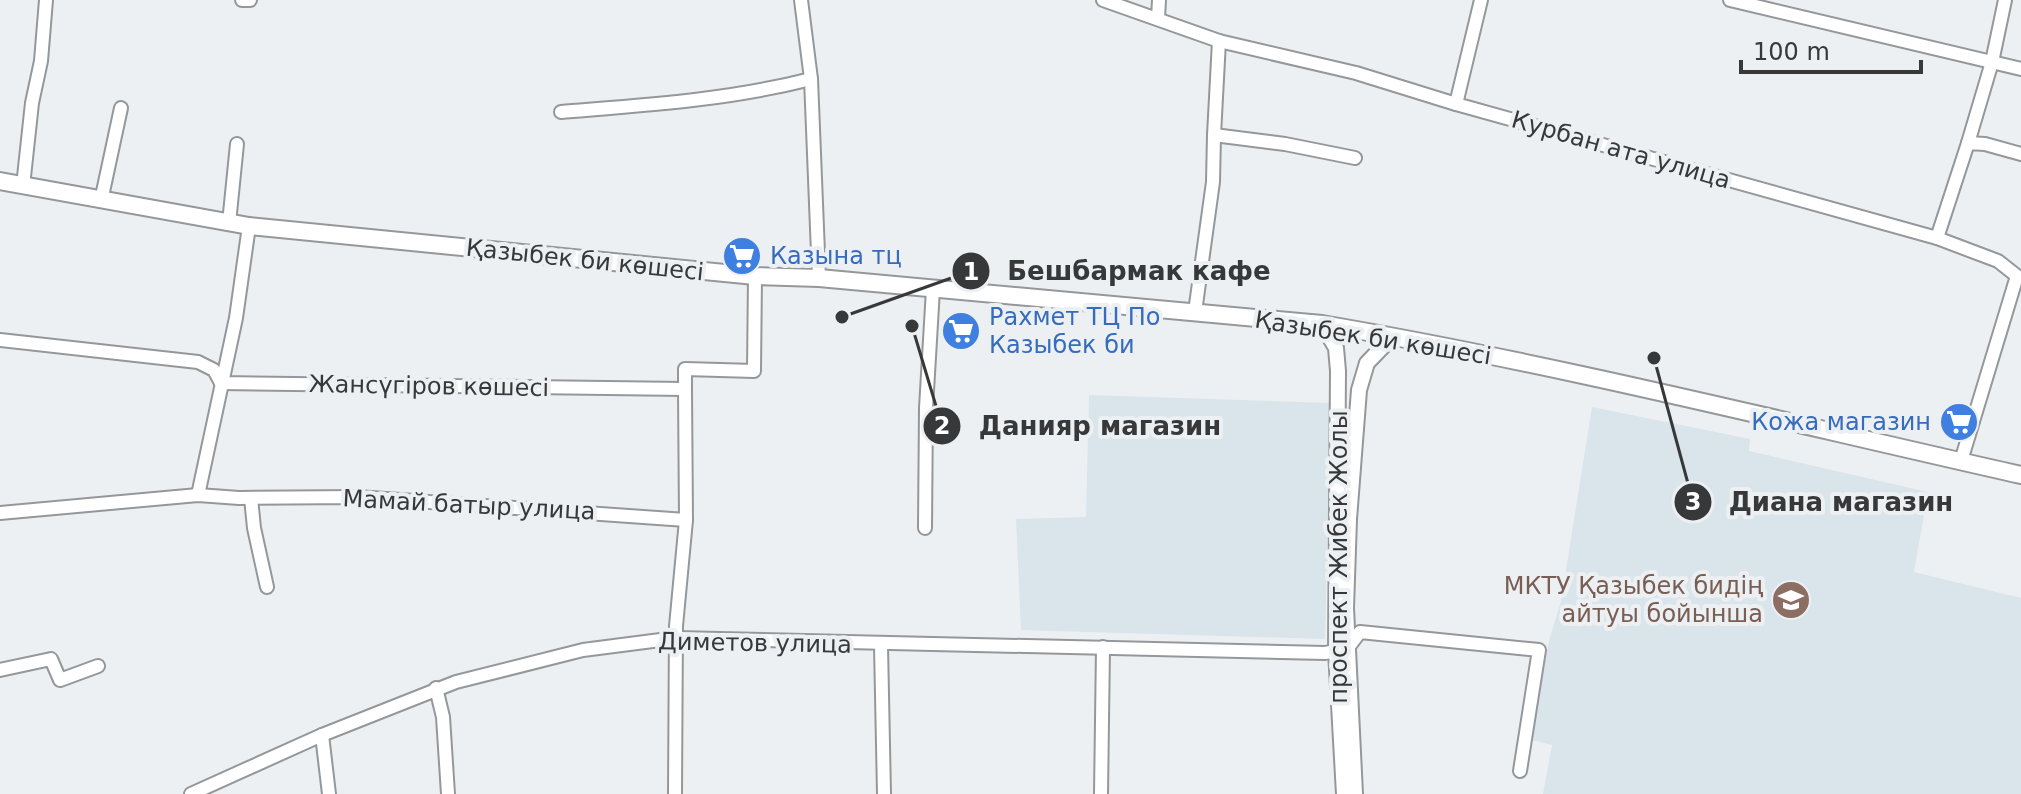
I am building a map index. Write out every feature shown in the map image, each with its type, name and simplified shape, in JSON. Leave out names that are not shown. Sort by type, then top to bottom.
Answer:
[{"type":"main road","name":"Қазыбек би көшесі","points":[[0,181],[249,226],[755,276],[819,278],[1322,324],[1600,380],[2021,475]]},
{"type":"street","points":[[23,186],[32,103],[41,61],[46,0]]},
{"type":"street","points":[[242,0],[250,0]]},
{"type":"street","points":[[801,0],[811,79],[819,278]]},
{"type":"street","name":"Курбан ата улица","points":[[1103,0],[1219,41],[1356,73],[1456,104],[1937,238],[1998,261],[2017,276],[1961,461]]},
{"type":"street","points":[[1158,18],[1159,0]]},
{"type":"street","points":[[1456,104],[1481,0]]},
{"type":"street","points":[[1730,0],[2021,69]]},
{"type":"street","points":[[1937,238],[1992,62],[2005,0]]},
{"type":"street","points":[[1195,312],[1213,182],[1219,41]]},
{"type":"street","points":[[561,112],[718,97],[768,90],[811,79]]},
{"type":"street","points":[[101,201],[121,108]]},
{"type":"street","points":[[1214,135],[1285,144],[1355,158]]},
{"type":"street","points":[[1968,143],[1985,144],[2021,154]]},
{"type":"street","points":[[229,223],[237,144]]},
{"type":"street","points":[[198,495],[236,318],[249,226]]},
{"type":"street","points":[[675,794],[676,638],[686,520],[685,369],[754,371],[755,276]]},
{"type":"street","points":[[925,528],[926,408],[933,289]]},
{"type":"street","name":"проспект Жибек Жолы","points":[[1322,324],[1336,348],[1338,371],[1344,794]]},
{"type":"street","name":"проспект Жибек Жолы","points":[[1355,794],[1342,650],[1359,390],[1367,363],[1393,336]]},
{"type":"street","points":[[0,340],[198,362],[214,370],[221,383]]},
{"type":"street","name":"Жансүгіров көшесі","points":[[221,383],[685,389]]},
{"type":"street","name":"Мамай батыр улица","points":[[0,513],[198,495],[358,497],[686,520]]},
{"type":"street","points":[[251,498],[267,587]]},
{"type":"street","points":[[1342,650],[1360,632],[1539,650],[1520,771]]},
{"type":"street","name":"Диметов улица","points":[[191,794],[436,688],[583,650],[676,638],[1325,653],[1342,650]]},
{"type":"street","points":[[881,645],[884,794]]},
{"type":"street","points":[[1101,794],[1103,647]]},
{"type":"street","points":[[0,670],[51,659],[60,680],[98,666]]},
{"type":"street","points":[[436,688],[443,717],[448,794]]},
{"type":"street","points":[[322,735],[329,794]]},
{"type":"shaded area","points":[[1089,395],[1331,403],[1325,639],[1021,630],[1016,519],[1086,517]]},
{"type":"shaded area","name":"МКТУ Қазыбек бидің айтуы бойынша","points":[[1592,407],[1750,439],[1749,451],[1928,492],[1914,572],[2021,598],[2021,794],[1543,794],[1552,745],[1528,739],[1561,601]]},
{"type":"place","name":"Казына тц","points":[[742,256]]},
{"type":"place","name":"Бешбармак кафе","points":[[842,317]]},
{"type":"place","name":"Данияр магазин","points":[[912,326]]},
{"type":"place","name":"Рахмет ТЦ По Казыбек би","points":[[961,331]]},
{"type":"place","name":"Диана магазин","points":[[1654,358]]},
{"type":"place","name":"Кожа магазин","points":[[1959,422]]},
{"type":"place","name":"МКТУ Қазыбек бидің айтуы бойынша","points":[[1791,600]]}]
